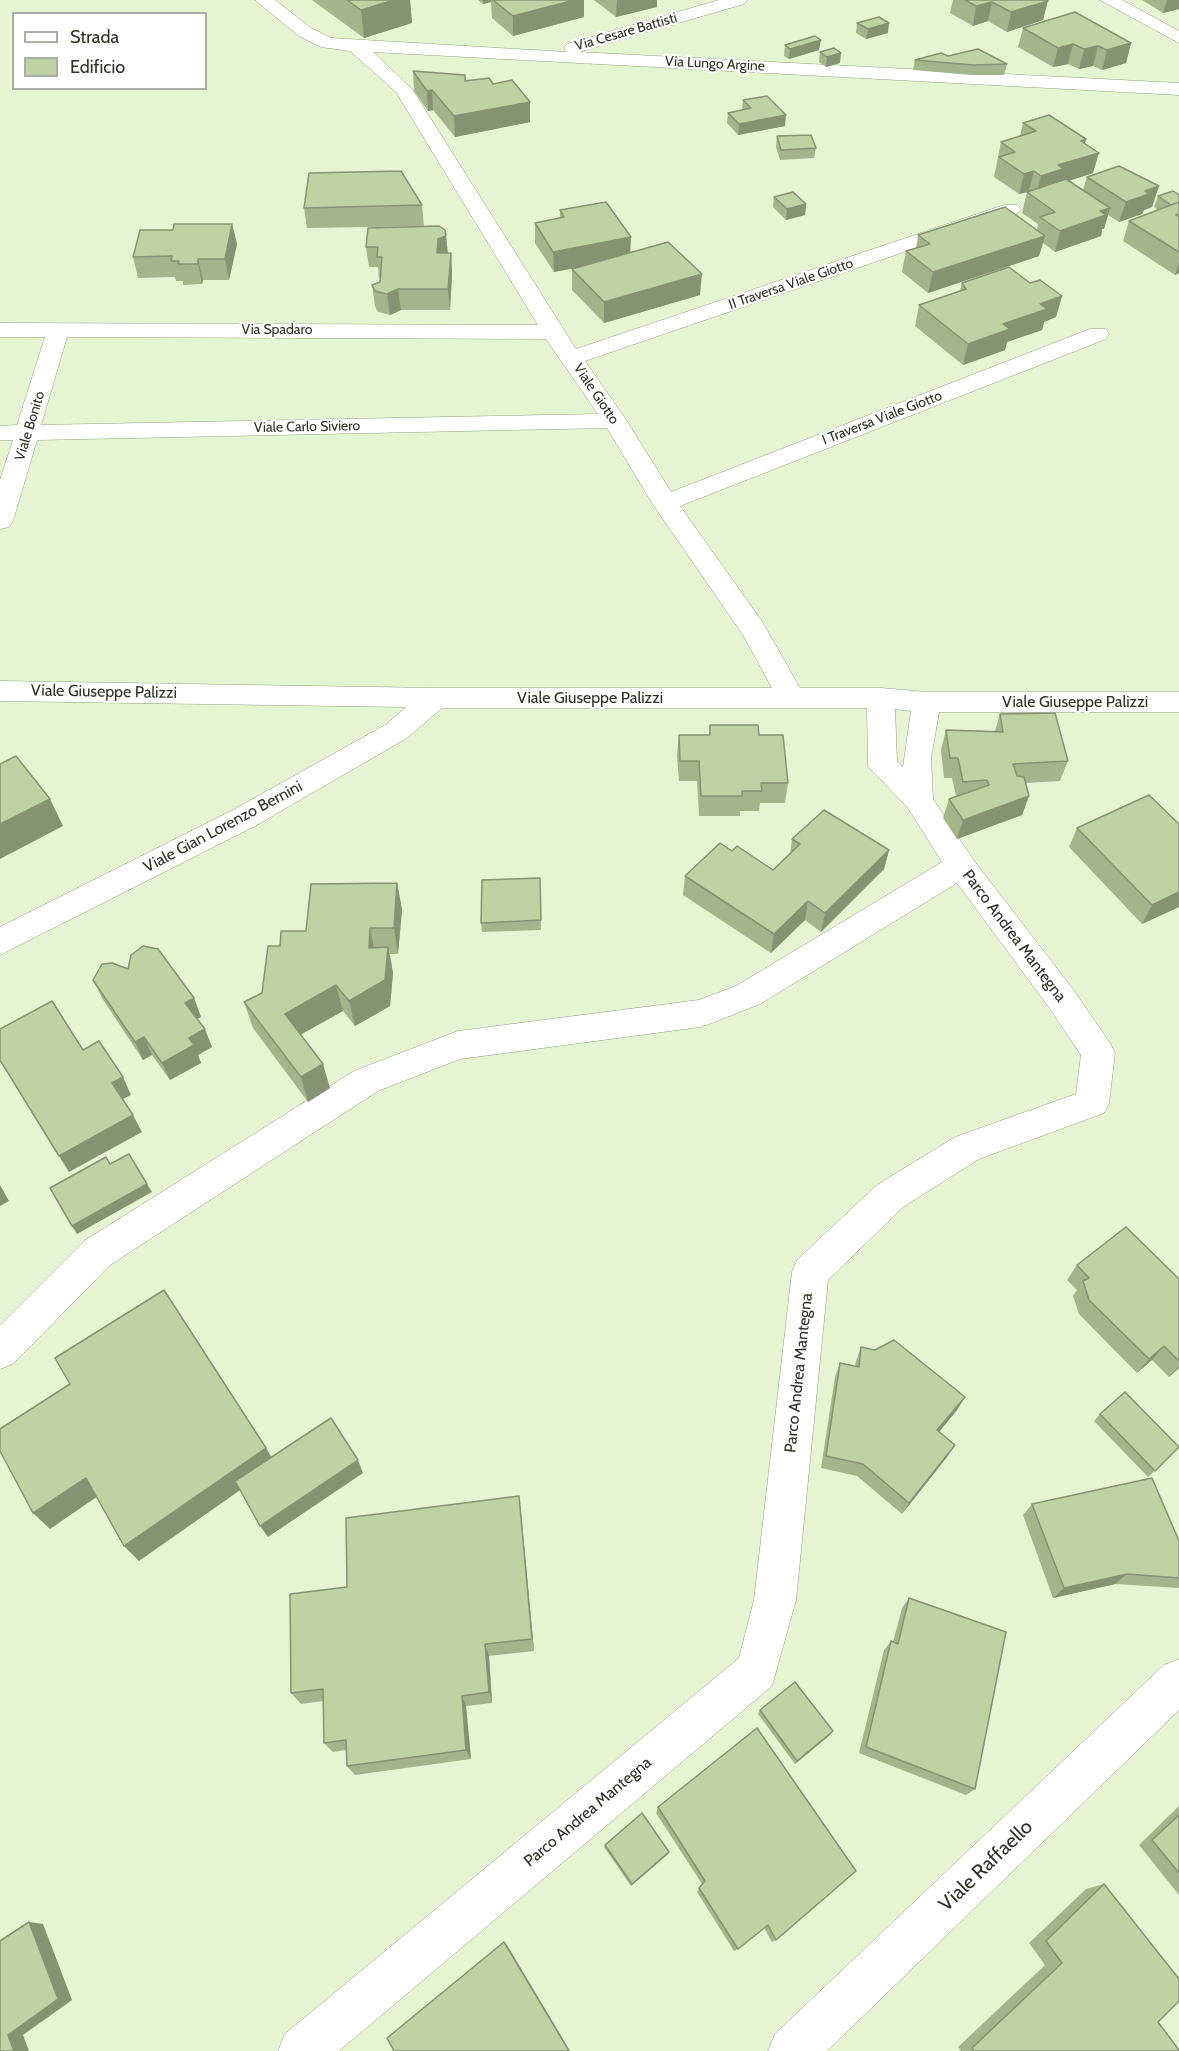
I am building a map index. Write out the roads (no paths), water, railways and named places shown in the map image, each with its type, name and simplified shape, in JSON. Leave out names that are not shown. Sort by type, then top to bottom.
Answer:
[{"type":"street","name":"Via Lungo Argine","points":[[264,0],[305,32],[327,43],[355,46],[549,54],[1179,89]]},
{"type":"street","name":"Via Cesare Battisti","points":[[549,54],[738,0]]},
{"type":"street","points":[[1108,0],[1179,38]]},
{"type":"street","name":"Viale Giotto","points":[[355,46],[403,89],[553,332],[615,421],[665,503],[753,629],[774,663],[791,698]]},
{"type":"street","name":"II Traversa Viale Giotto","points":[[572,358],[1011,209]]},
{"type":"street","name":"Via Spadaro","points":[[0,330],[553,332]]},
{"type":"street","name":"Viale Bonito","points":[[0,521],[29,433],[58,330]]},
{"type":"street","name":"I Traversa Viale Giotto","points":[[665,503],[1098,334]]},
{"type":"street","name":"Viale Carlo Siviero","points":[[0,433],[615,421]]},
{"type":"street","name":"Viale Giuseppe Palizzi","points":[[0,691],[435,698],[881,698],[926,702],[1179,702]]},
{"type":"street","name":"Viale Gian Lorenzo Bernini","points":[[0,942],[244,818],[397,731],[435,698]]},
{"type":"street","name":"Parco Andrea Mantegna","points":[[302,2051],[758,1671],[775,1600],[810,1272],[890,1196],[967,1148],[1092,1102],[1098,1053],[1060,997],[961,866],[918,800],[883,766],[881,698]]},
{"type":"street","points":[[918,800],[917,759],[926,702]]},
{"type":"street","points":[[0,1351],[97,1253],[366,1081],[458,1045],[700,1013],[748,995],[961,866]]},
{"type":"street","name":"Viale Raffaello","points":[[792,2051],[1179,1680]]}]
